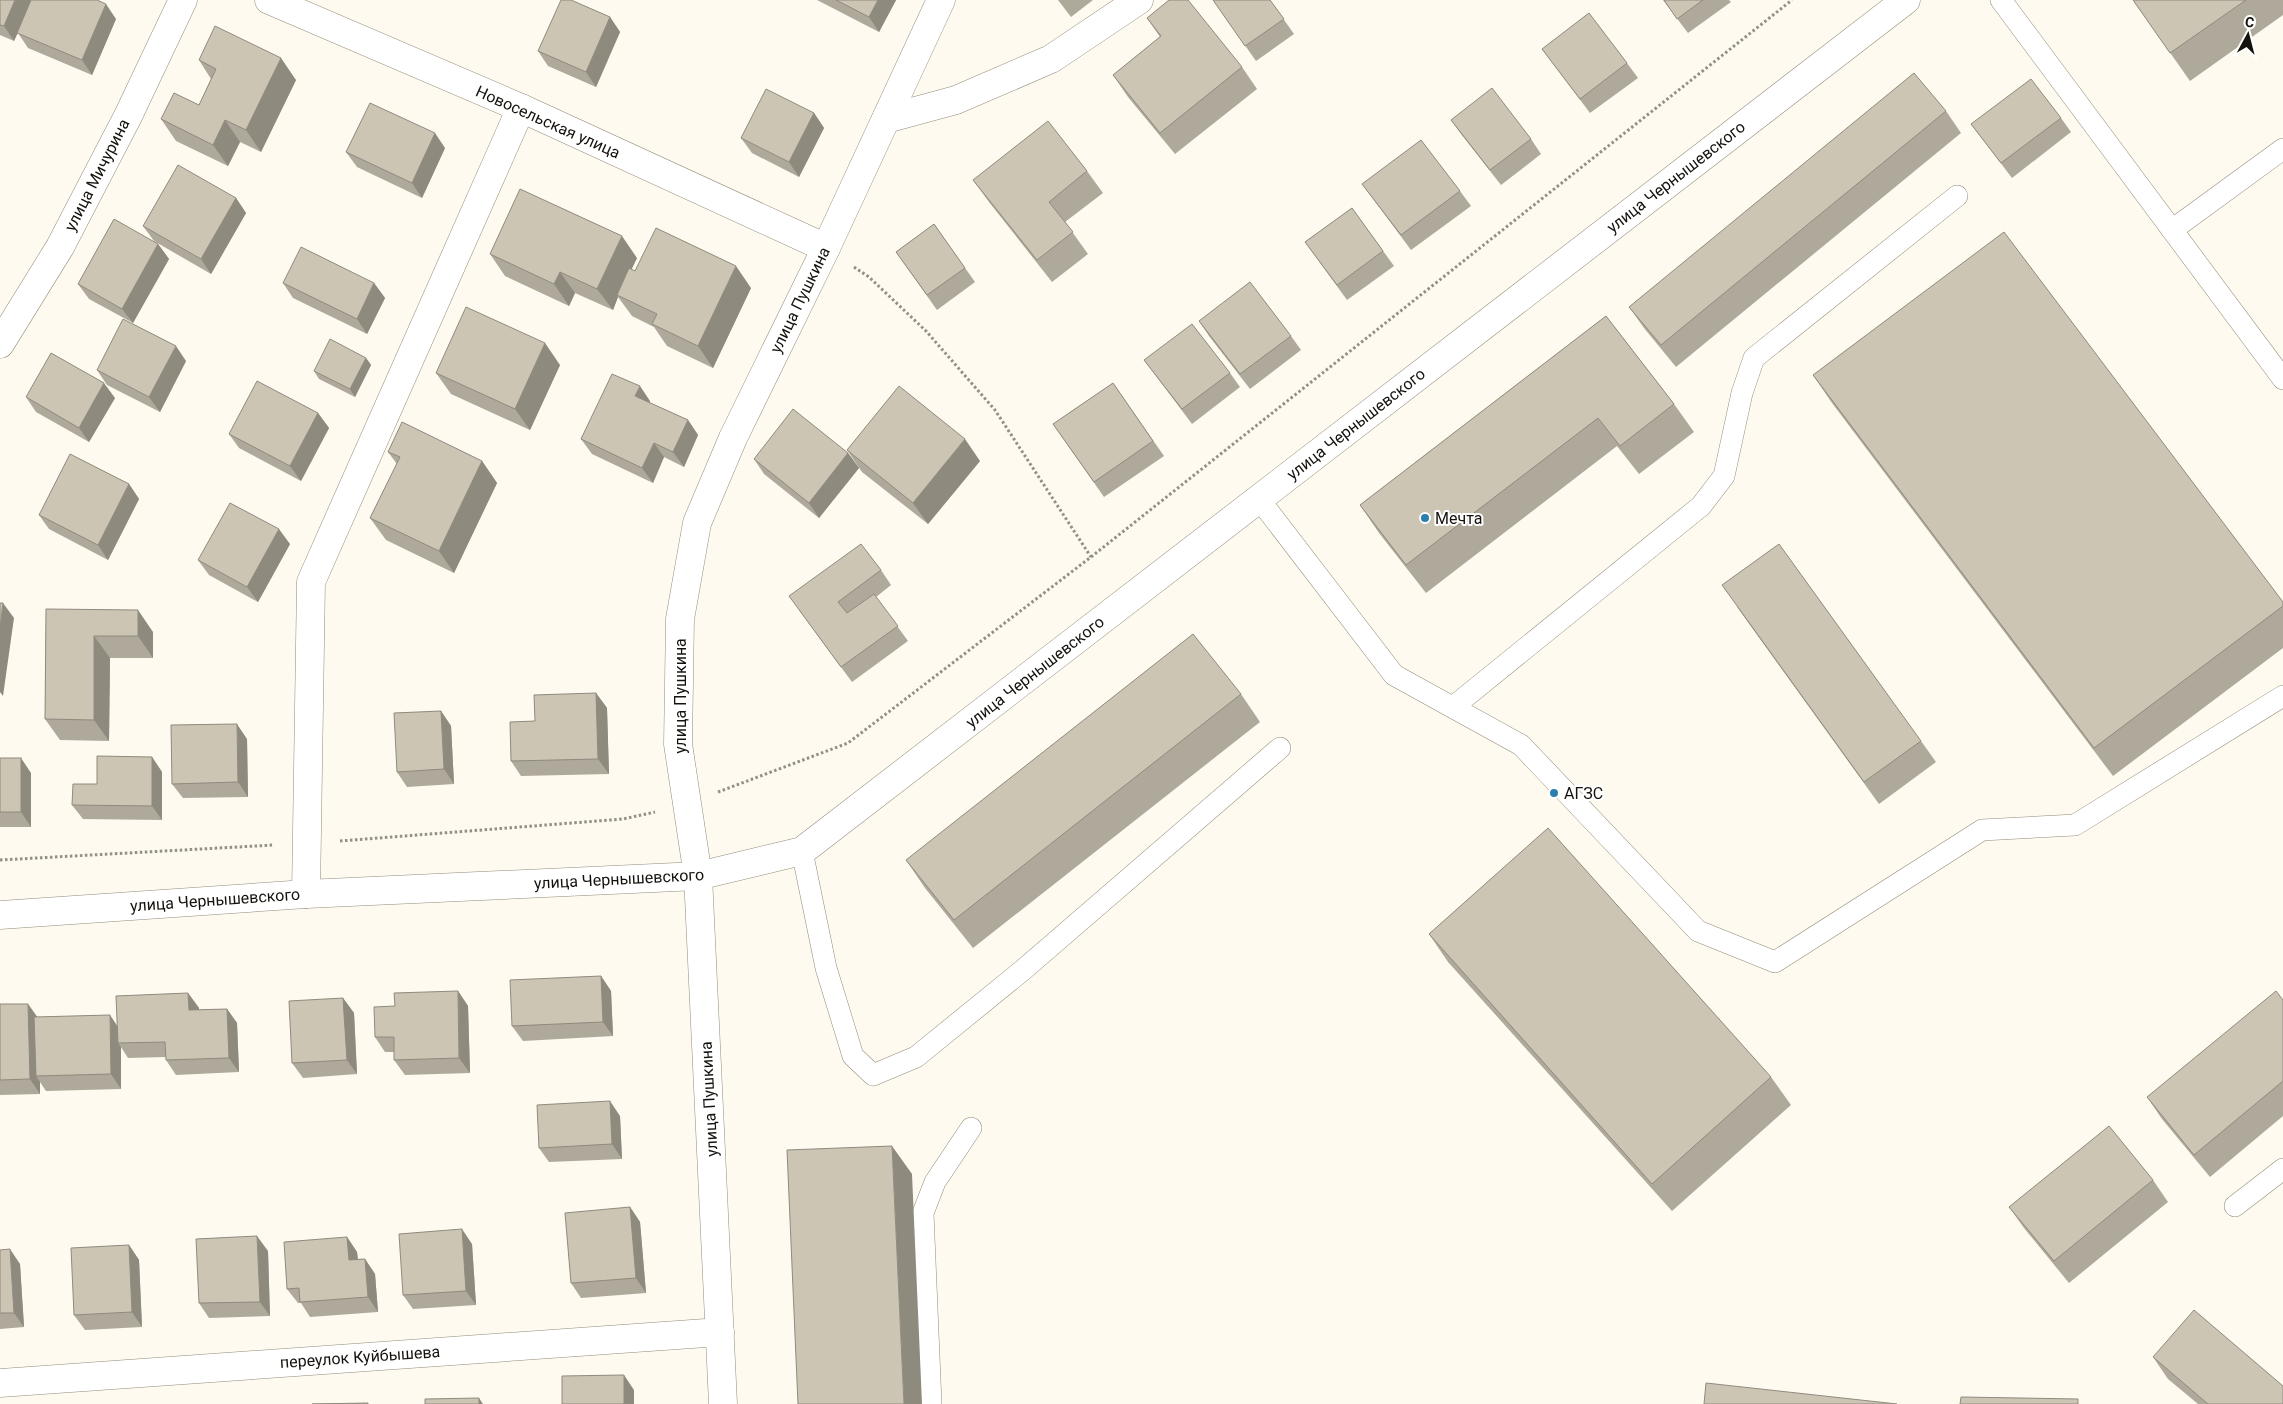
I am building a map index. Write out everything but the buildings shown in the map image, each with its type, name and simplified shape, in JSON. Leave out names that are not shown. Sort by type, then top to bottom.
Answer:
[{"type":"street","name":"улица Мичурина","points":[[0,344],[60,247],[128,116],[182,0]]},
{"type":"street","name":"Новосельская улица","points":[[269,0],[521,108],[826,248]]},
{"type":"street","name":"улица Пушкина","points":[[723,1404],[698,876],[678,744],[680,620],[697,523],[733,438],[826,248],[941,0]]},
{"type":"street","points":[[886,119],[956,100],[1051,59],[1139,0]]},
{"type":"street","name":"улица Чернышевского","points":[[0,915],[306,894],[698,876],[802,851],[1906,0]]},
{"type":"street","points":[[306,894],[310,582],[521,108]]},
{"type":"street","name":"переулок Куйбышева","points":[[0,1383],[720,1332]]},
{"type":"lane","points":[[2001,0],[2283,379]]},
{"type":"lane","points":[[2172,230],[2283,149]]},
{"type":"lane","points":[[1453,707],[1701,506],[1724,476],[1742,393],[1754,358],[1957,196]]},
{"type":"lane","points":[[1259,499],[1394,675],[1520,744],[1698,931],[1775,962],[1982,830],[2075,825],[2283,696]]},
{"type":"lane","points":[[802,851],[826,968],[853,1056],[873,1075],[916,1057],[1030,964],[1280,748]]},
{"type":"lane","points":[[931,1404],[923,1213],[935,1182],[971,1128]]},
{"type":"lane","points":[[2235,1206],[2283,1169]]},
{"type":"path","points":[[0,860],[307,843],[623,819],[687,804],[848,743],[1091,557],[1792,0]]},
{"type":"path","points":[[826,248],[869,277],[915,320],[995,410],[1091,557]]},
{"type":"place","name":"Мечта","points":[[1425,518]]},
{"type":"place","name":"АГЗС","points":[[1554,793]]}]
